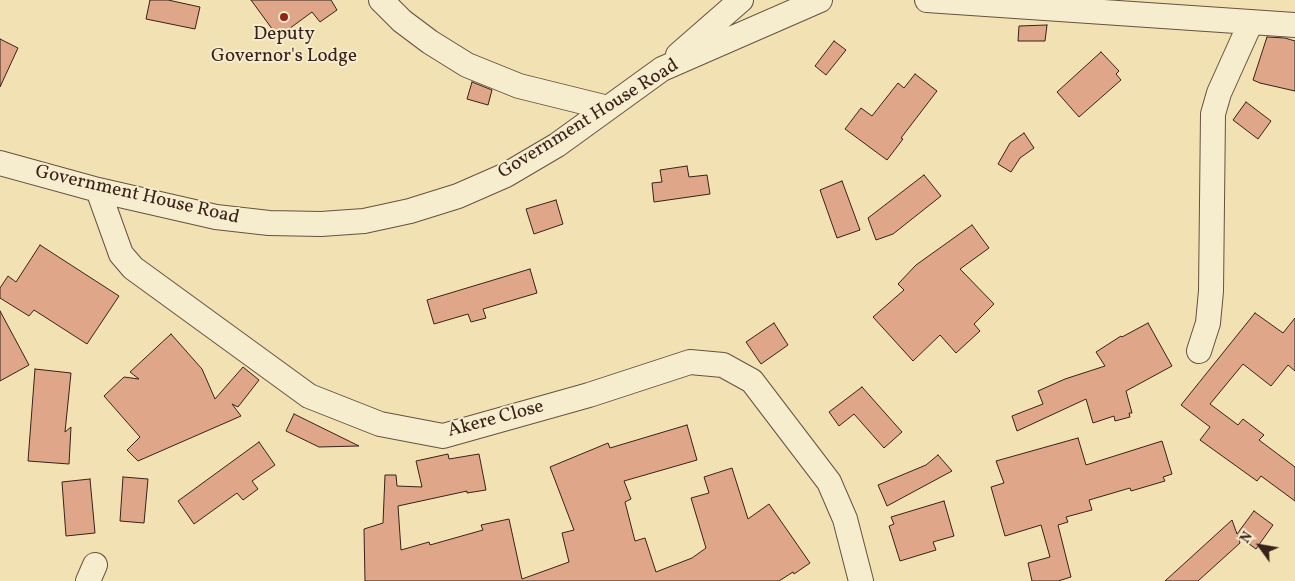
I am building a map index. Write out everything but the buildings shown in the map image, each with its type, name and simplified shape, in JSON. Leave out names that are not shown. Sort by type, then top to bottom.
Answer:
[{"type":"street","points":[[381,0],[402,22],[467,64],[519,86],[608,108]]},
{"type":"street","points":[[662,69],[741,0]]},
{"type":"street","name":"Government House Road","points":[[0,163],[98,190],[216,217],[269,223],[321,224],[364,221],[410,211],[458,196],[506,175],[557,145],[662,69],[820,0]]},
{"type":"street","points":[[927,0],[1295,24]]},
{"type":"street","points":[[1199,351],[1208,323],[1211,291],[1213,114],[1219,93],[1251,22]]},
{"type":"street","name":"Akere Close","points":[[98,190],[121,254],[134,268],[309,396],[380,424],[443,436],[589,395],[690,362],[723,365],[752,381],[829,482],[845,519],[861,581]]},
{"type":"place","name":"Deputy Governor's Lodge","points":[[284,17]]}]
